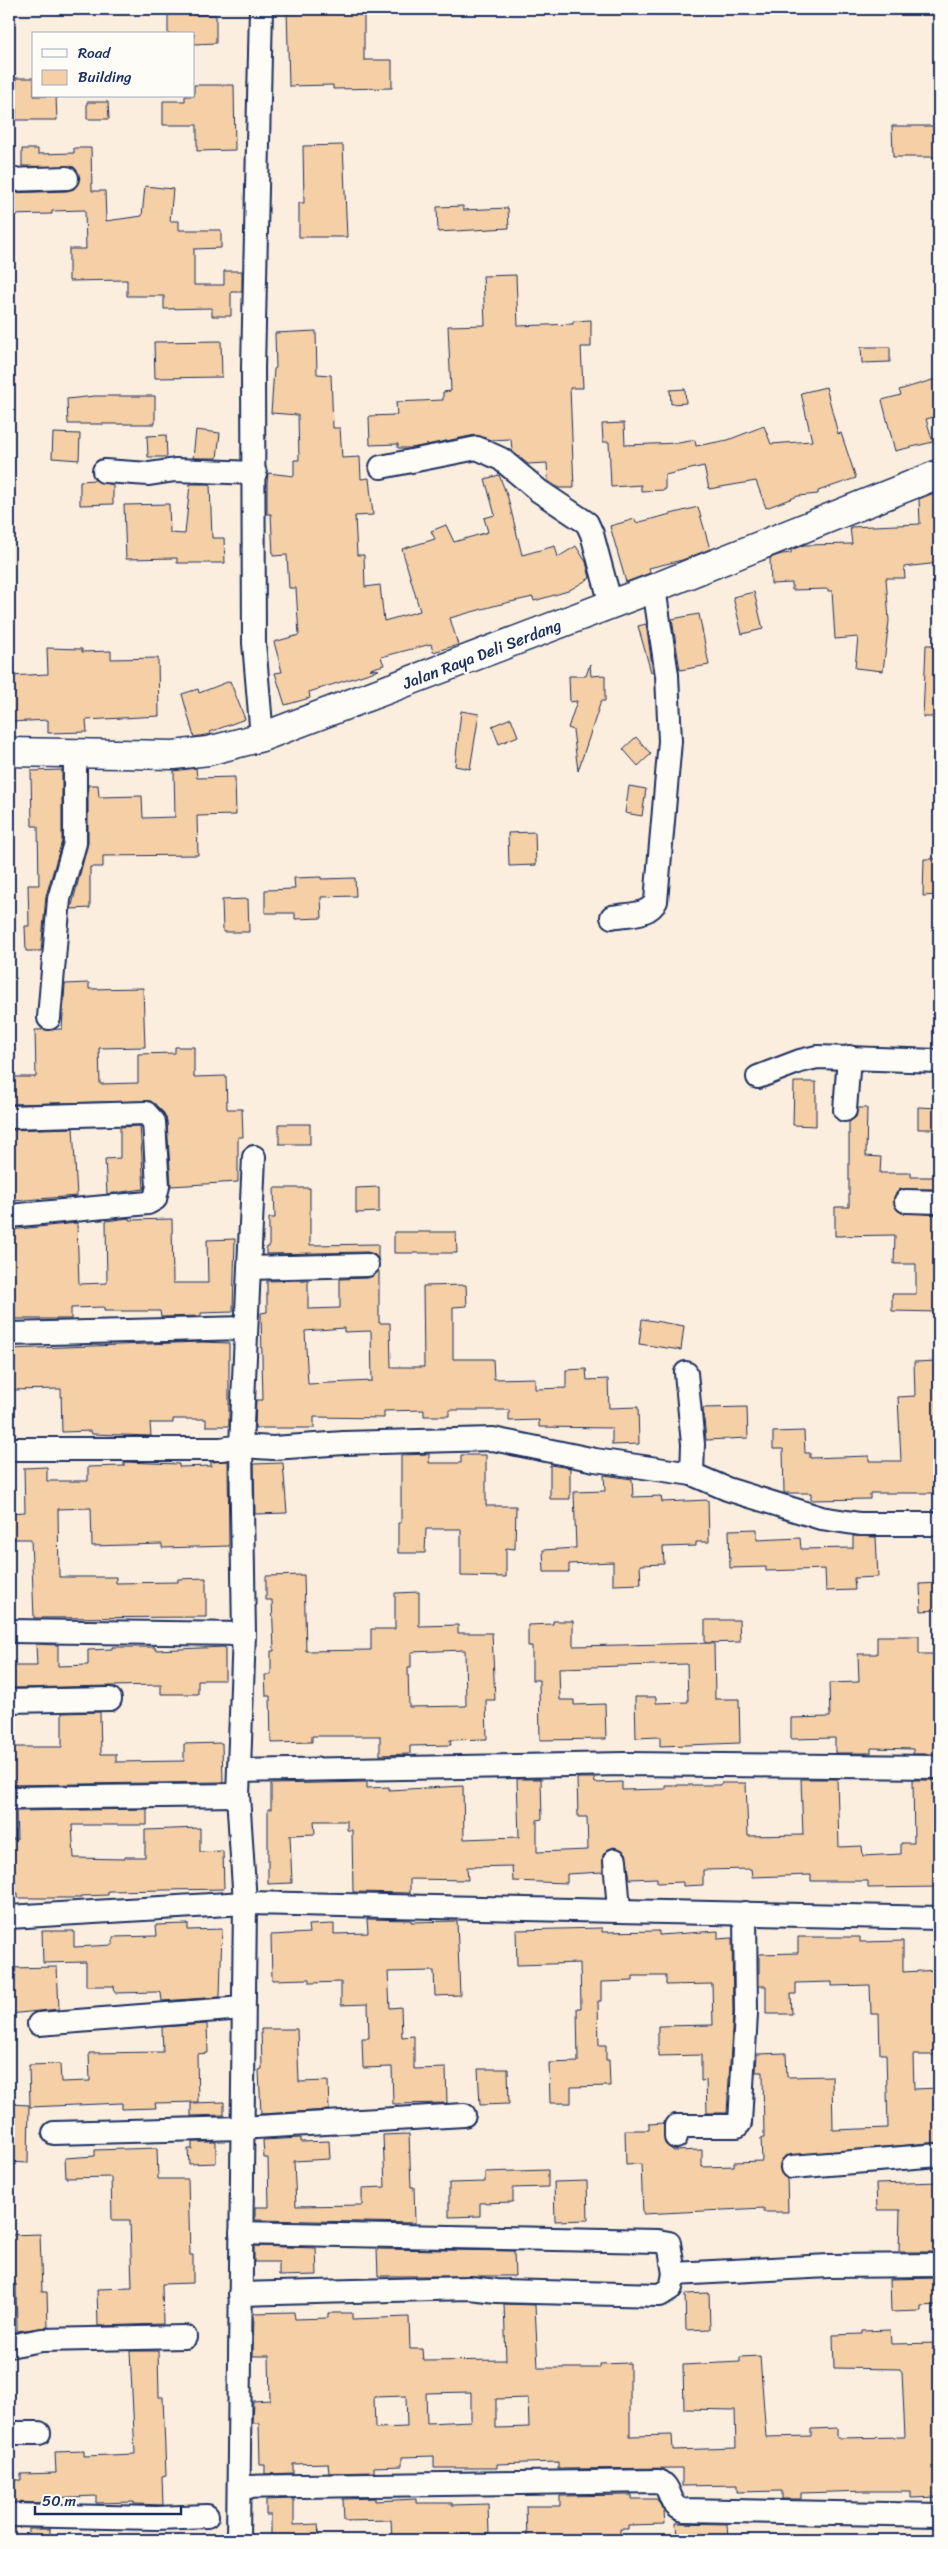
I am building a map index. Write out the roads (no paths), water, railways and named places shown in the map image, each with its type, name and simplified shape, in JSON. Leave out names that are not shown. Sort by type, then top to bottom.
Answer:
[{"type":"main road","name":"Jalan Raya Deli Serdang","points":[[9,752],[174,755],[208,751],[262,737],[654,588],[939,474]]},
{"type":"street","points":[[261,9],[254,358],[254,643],[262,737]]},
{"type":"street","points":[[9,180],[67,178]]},
{"type":"street","points":[[381,467],[478,448],[502,459],[538,492],[587,523],[592,534],[610,605]]},
{"type":"street","points":[[104,471],[149,474],[175,470],[254,473]]},
{"type":"street","points":[[612,917],[647,911],[653,908],[656,901],[670,741],[667,675],[654,588]]},
{"type":"street","points":[[49,1018],[59,899],[75,843],[75,753]]},
{"type":"street","points":[[758,1077],[800,1061],[817,1057],[939,1061]]},
{"type":"street","points":[[846,1110],[849,1057]]},
{"type":"street","points":[[9,1117],[146,1114],[154,1122],[158,1186],[155,1199],[148,1203],[9,1216]]},
{"type":"street","points":[[238,2540],[244,1903],[238,1795],[244,1634],[241,1446],[254,1157]]},
{"type":"street","points":[[906,1201],[939,1202]]},
{"type":"street","points":[[249,1268],[367,1265]]},
{"type":"street","points":[[9,1334],[246,1328]]},
{"type":"street","points":[[686,1373],[693,1444],[692,1474]]},
{"type":"street","points":[[9,1449],[221,1449],[241,1446],[273,1448],[420,1440],[493,1439],[595,1460],[692,1474],[727,1489],[820,1518],[870,1524],[939,1524]]},
{"type":"street","points":[[9,1631],[244,1634]]},
{"type":"street","points":[[9,1701],[110,1699]]},
{"type":"street","points":[[239,1771],[624,1764],[939,1767]]},
{"type":"street","points":[[9,1798],[238,1795]]},
{"type":"street","points":[[615,1860],[615,1878],[620,1910]]},
{"type":"street","points":[[9,1918],[244,1903],[939,1918]]},
{"type":"street","points":[[676,2138],[676,2126],[738,2126],[740,2123],[746,2013],[745,1913]]},
{"type":"street","points":[[39,2024],[243,2008]]},
{"type":"street","points":[[54,2133],[241,2128],[464,2115]]},
{"type":"street","points":[[792,2167],[939,2155]]},
{"type":"street","points":[[240,2294],[469,2288],[497,2291],[660,2295],[671,2288],[674,2274],[669,2243],[658,2241],[241,2233]]},
{"type":"street","points":[[674,2274],[839,2266],[939,2265]]},
{"type":"street","points":[[9,2346],[42,2340],[185,2337]]},
{"type":"street","points":[[9,2433],[39,2433]]},
{"type":"street","points":[[239,2487],[659,2481],[664,2484],[673,2505],[684,2510],[939,2515]]},
{"type":"street","points":[[9,2515],[157,2518],[207,2516]]}]
